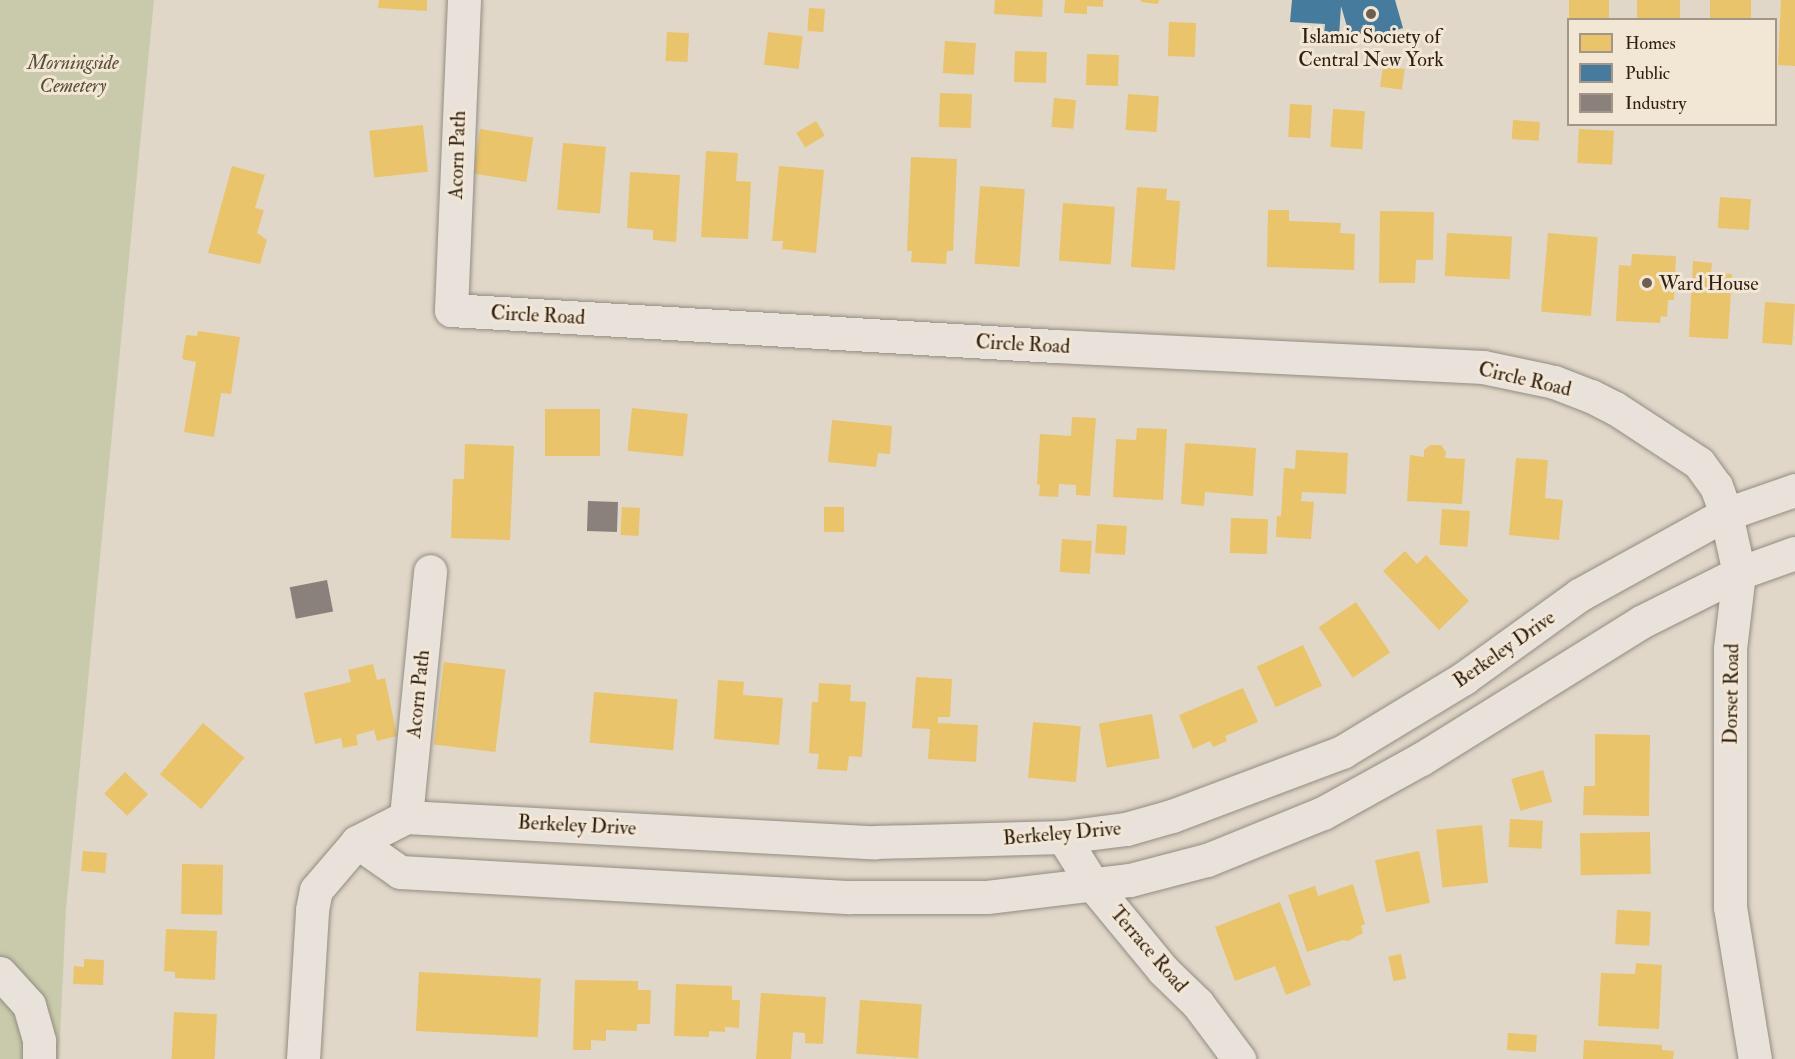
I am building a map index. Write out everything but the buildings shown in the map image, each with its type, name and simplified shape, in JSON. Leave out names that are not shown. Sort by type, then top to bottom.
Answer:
[{"type":"street","name":"Acorn Path","points":[[451,310],[464,0]]},
{"type":"street","name":"Circle Road","points":[[451,310],[1044,346],[1483,367],[1554,382],[1591,396]]},
{"type":"street","name":"Dorset Road","points":[[1591,396],[1615,408],[1699,463],[1716,486],[1726,514],[1739,573],[1730,648],[1730,907],[1755,1059]]},
{"type":"street","name":"Berkeley Drive","points":[[406,817],[875,842],[1063,837],[1126,829],[1172,816],[1342,752],[1464,678],[1579,595],[1726,514],[1795,490]]},
{"type":"street","points":[[357,842],[400,872],[850,897],[987,897],[1130,880],[1207,860],[1323,813],[1421,759],[1641,621],[1739,573],[1795,553]]},
{"type":"street","name":"Acorn Path","points":[[406,817],[430,571]]},
{"type":"street","points":[[303,1059],[312,909],[316,890],[357,842],[406,817]]},
{"type":"street","name":"Terrace Road","points":[[1063,837],[1093,885],[1163,970],[1198,1004],[1239,1059]]},
{"type":"street","points":[[0,973],[29,1005],[39,1041],[39,1059]]},
{"type":"green space","name":"Morningside Cemetery","points":[[0,0],[154,0],[66,909],[59,1059],[0,1059]]},
{"type":"place","name":"Islamic Society of Central New York","points":[[1371,14]]},
{"type":"place","name":"Ward House","points":[[1647,283]]}]
